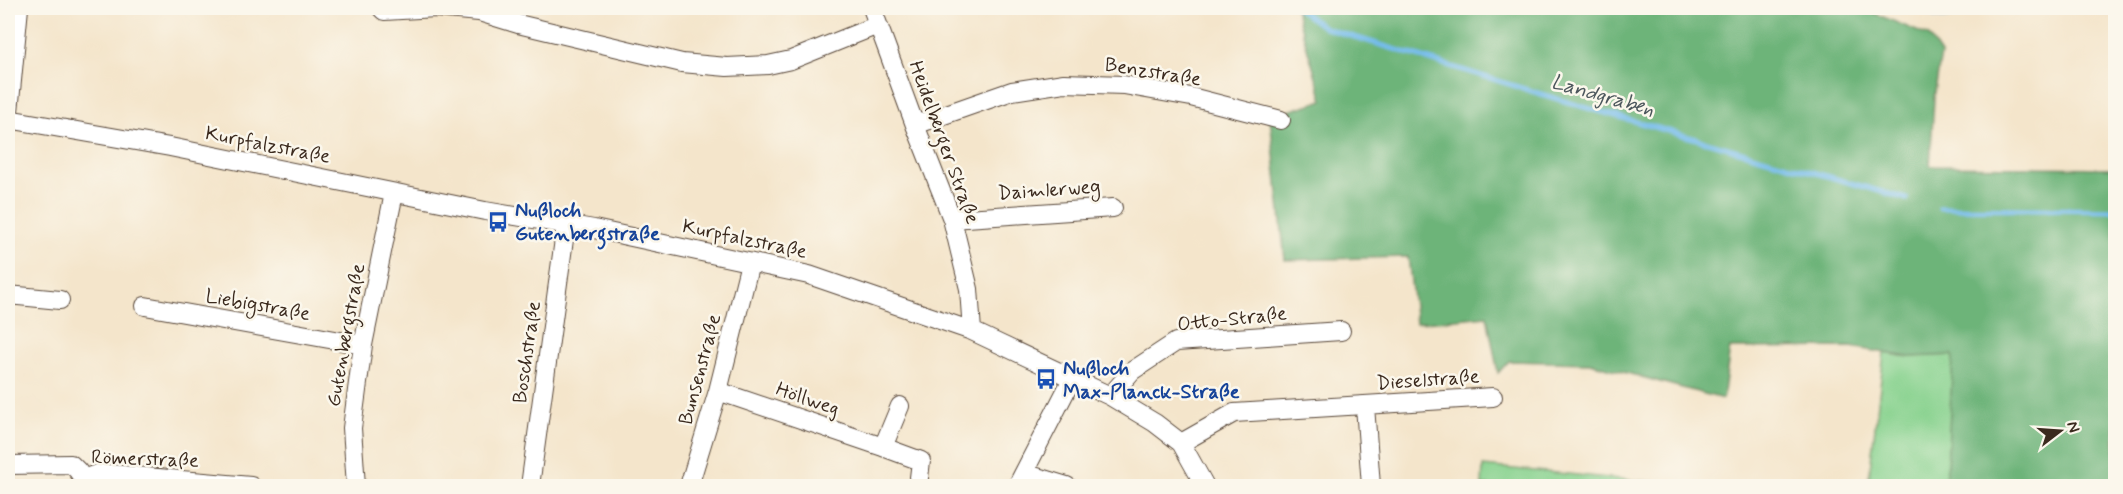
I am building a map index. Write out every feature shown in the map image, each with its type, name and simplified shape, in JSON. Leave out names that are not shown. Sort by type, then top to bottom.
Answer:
[{"type":"street","points":[[8,120],[10,79],[19,8]]},
{"type":"street","points":[[381,8],[384,11],[436,8],[477,10],[519,24],[682,63],[727,67],[768,65],[791,60],[878,25]]},
{"type":"street","name":"Heidelberger Straße","points":[[872,8],[952,219],[969,289],[972,331]]},
{"type":"street","name":"Benzstraße","points":[[915,125],[1012,91],[1064,83],[1124,85],[1191,98],[1281,120]]},
{"type":"street","name":"Kurpfalzstraße","points":[[8,120],[170,147],[809,275],[972,331],[1110,396],[1155,423],[1181,443],[1205,486]]},
{"type":"street","name":"Gutenbergstraße","points":[[356,486],[352,428],[363,345],[394,193]]},
{"type":"street","name":"Daimlerweg","points":[[952,219],[1113,207]]},
{"type":"street","name":"Boschstraße","points":[[530,486],[566,225]]},
{"type":"street","name":"Bunsenstraße","points":[[689,486],[718,391],[750,263]]},
{"type":"street","points":[[8,294],[60,300]]},
{"type":"street","name":"Liebigstraße","points":[[145,306],[363,345]]},
{"type":"street","name":"Otto-Straße","points":[[1110,396],[1132,371],[1176,342],[1341,331]]},
{"type":"street","points":[[1067,486],[1020,480],[1072,379]]},
{"type":"street","name":"Höllweg","points":[[718,391],[921,461],[918,486]]},
{"type":"street","name":"Dieselstraße","points":[[1181,443],[1234,413],[1493,397]]},
{"type":"street","points":[[883,447],[900,406]]},
{"type":"street","name":"Dieselstraße","points":[[1365,406],[1371,486]]},
{"type":"street","name":"Römerstraße","points":[[8,465],[70,464],[78,471],[82,483],[97,474],[111,474],[252,486]]},
{"type":"green space","points":[[1295,8],[1862,8],[1929,36],[1941,54],[1934,98],[1930,166],[2115,168],[2115,486],[2065,483],[2065,486],[1946,486],[1953,355],[1909,357],[1851,347],[1730,348],[1723,399],[1590,363],[1509,361],[1498,373],[1487,316],[1416,323],[1408,257],[1285,260],[1270,117],[1323,100]]},
{"type":"green space","points":[[1884,353],[1909,357],[1954,355],[1946,486],[1868,486]]},
{"type":"green space","points":[[1483,466],[1693,486],[1482,486]]},
{"type":"waterway","name":"Landgraben","points":[[1297,8],[1325,28],[1584,107],[1907,199]]},
{"type":"waterway","points":[[1916,8],[1939,16],[1957,14],[1974,8]]},
{"type":"waterway","name":"Landgraben","points":[[1940,208],[2116,210]]},
{"type":"place","name":"Nußloch Gutenbergstraße","points":[[498,222]]},
{"type":"place","name":"Nußloch Max-Planck-Straße","points":[[1046,379]]}]
